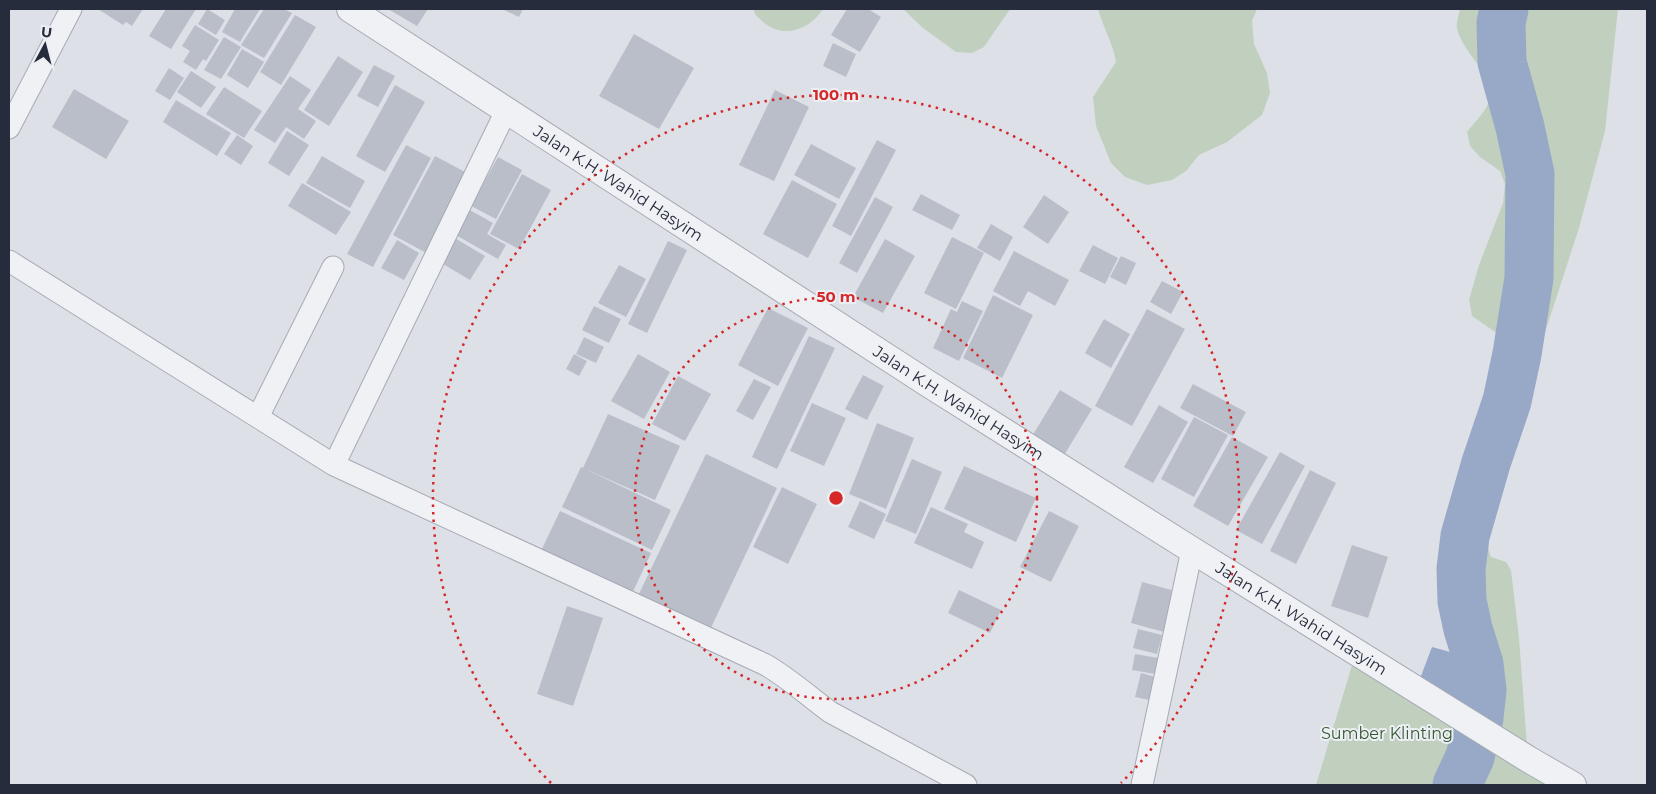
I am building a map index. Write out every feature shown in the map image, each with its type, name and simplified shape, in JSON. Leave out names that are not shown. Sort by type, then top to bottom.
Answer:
[{"type":"street","points":[[9,128],[71,9]]},
{"type":"street","name":"Jalan K.H. Wahid Hasyim","points":[[350,9],[927,383],[1192,550],[1573,785]]},
{"type":"street","points":[[334,465],[506,111]]},
{"type":"street","points":[[9,261],[334,465],[764,664],[780,673],[830,712],[966,785]]},
{"type":"street","points":[[258,417],[333,267]]},
{"type":"street","points":[[1142,785],[1192,550]]},
{"type":"green space","points":[[754,9],[823,9],[811,22],[803,27],[787,31],[770,27],[756,16]]},
{"type":"green space","points":[[903,9],[1010,9],[984,47],[972,53],[956,52],[923,28]]},
{"type":"green space","points":[[1098,9],[1257,9],[1252,21],[1254,44],[1267,73],[1270,93],[1262,115],[1227,142],[1199,155],[1186,171],[1172,180],[1147,185],[1125,177],[1111,163],[1096,126],[1093,97],[1116,62],[1113,48]]},
{"type":"green space","points":[[1460,9],[1618,9],[1605,131],[1579,228],[1536,360],[1472,316],[1469,300],[1479,265],[1503,203],[1505,184],[1500,171],[1480,157],[1470,146],[1467,132],[1482,114],[1488,104],[1490,94],[1484,75],[1460,38],[1457,21]]},
{"type":"green space","name":"Sumber Klinting","points":[[1479,528],[1484,530],[1488,536],[1491,557],[1506,562],[1511,570],[1519,638],[1528,759],[1573,785],[1316,785],[1356,652],[1479,718],[1481,678],[1478,660],[1466,619],[1461,581],[1465,536],[1470,531]]},
{"type":"water","points":[[1432,647],[1461,655],[1475,687],[1471,708],[1424,682],[1421,676]]},
{"type":"building","points":[[98,9],[143,9],[132,26],[126,22],[123,25]]},
{"type":"building","points":[[166,9],[196,9],[171,49],[149,36]]},
{"type":"building","points":[[207,9],[225,20],[216,35],[198,24]]},
{"type":"building","points":[[235,9],[260,9],[240,42],[222,32]]},
{"type":"building","points":[[264,9],[284,9],[292,13],[264,58],[241,45]]},
{"type":"building","points":[[388,9],[428,9],[417,26]]},
{"type":"building","points":[[502,9],[523,9],[519,17]]},
{"type":"building","points":[[847,9],[868,9],[881,17],[860,52],[831,35]]},
{"type":"building","points":[[295,15],[316,27],[281,85],[260,72]]},
{"type":"building","points":[[195,25],[219,40],[206,61],[203,59],[196,70],[183,62],[190,51],[182,46]]},
{"type":"building","points":[[634,34],[694,68],[659,129],[599,96]]},
{"type":"building","points":[[224,37],[241,47],[221,79],[204,70]]},
{"type":"building","points":[[833,43],[856,54],[846,77],[823,66]]},
{"type":"building","points":[[242,49],[264,62],[248,88],[227,75]]},
{"type":"building","points":[[338,56],[363,72],[329,126],[304,110]]},
{"type":"building","points":[[374,65],[395,76],[378,107],[357,96]]},
{"type":"building","points":[[169,68],[184,78],[170,100],[155,91]]},
{"type":"building","points":[[191,71],[216,87],[201,108],[177,92]]},
{"type":"building","points":[[290,76],[311,90],[298,109],[316,121],[304,139],[286,127],[275,143],[254,130]]},
{"type":"building","points":[[395,85],[425,102],[385,172],[356,156]]},
{"type":"building","points":[[224,87],[262,111],[244,138],[206,114]]},
{"type":"building","points":[[74,89],[129,121],[106,159],[52,127]]},
{"type":"building","points":[[775,90],[809,107],[774,181],[739,165]]},
{"type":"building","points":[[176,100],[231,133],[217,156],[163,122]]},
{"type":"building","points":[[287,131],[309,145],[289,176],[268,163]]},
{"type":"building","points":[[237,135],[253,146],[241,165],[224,154]]},
{"type":"building","points":[[877,140],[896,150],[851,236],[832,226]]},
{"type":"building","points":[[811,144],[856,168],[839,199],[794,175]]},
{"type":"building","points":[[406,145],[431,158],[373,267],[347,254]]},
{"type":"building","points":[[322,156],[365,181],[350,208],[306,183]]},
{"type":"building","points":[[435,156],[467,173],[432,256],[393,235]]},
{"type":"building","points":[[498,157],[522,170],[496,219],[471,206]]},
{"type":"building","points":[[522,174],[551,190],[519,249],[490,234]]},
{"type":"building","points":[[792,180],[837,204],[808,258],[763,234]]},
{"type":"building","points":[[302,183],[351,212],[336,235],[288,206]]},
{"type":"building","points":[[921,194],[960,215],[952,230],[912,210]]},
{"type":"building","points":[[1044,195],[1069,212],[1048,244],[1023,227]]},
{"type":"building","points":[[875,197],[893,207],[857,273],[839,263]]},
{"type":"building","points":[[468,209],[493,223],[487,234],[506,245],[498,259],[454,234]]},
{"type":"building","points":[[991,224],[1013,237],[1000,261],[977,248]]},
{"type":"building","points":[[453,237],[485,256],[470,280],[438,261]]},
{"type":"building","points":[[952,237],[984,253],[956,309],[924,293]]},
{"type":"building","points":[[885,239],[915,256],[883,313],[853,297]]},
{"type":"building","points":[[397,240],[419,253],[404,280],[381,268]]},
{"type":"building","points":[[668,241],[687,250],[647,333],[628,324]]},
{"type":"building","points":[[1093,245],[1118,258],[1105,284],[1079,271]]},
{"type":"building","points":[[1014,251],[1069,280],[1055,306],[1028,291],[1020,306],[993,291]]},
{"type":"building","points":[[1121,256],[1136,263],[1126,285],[1110,277]]},
{"type":"building","points":[[619,265],[646,279],[626,317],[598,303]]},
{"type":"building","points":[[1162,281],[1183,292],[1171,314],[1150,302]]},
{"type":"building","points":[[993,295],[1033,315],[1002,378],[963,358]]},
{"type":"building","points":[[962,301],[983,311],[959,361],[933,348],[951,309],[957,312]]},
{"type":"building","points":[[594,306],[621,319],[609,343],[582,330]]},
{"type":"building","points":[[768,308],[808,328],[778,386],[738,365]]},
{"type":"building","points":[[1147,309],[1185,329],[1132,426],[1095,406]]},
{"type":"building","points":[[1104,319],[1130,334],[1111,368],[1085,353]]},
{"type":"building","points":[[809,336],[835,348],[777,469],[752,457]]},
{"type":"building","points":[[584,337],[604,347],[596,363],[576,354]]},
{"type":"building","points":[[574,354],[587,361],[579,376],[566,369]]},
{"type":"building","points":[[638,354],[670,372],[644,419],[611,401]]},
{"type":"building","points":[[863,375],[884,386],[867,420],[845,409]]},
{"type":"building","points":[[678,376],[711,394],[685,441],[652,424]]},
{"type":"building","points":[[754,379],[771,387],[753,420],[736,411]]},
{"type":"building","points":[[1193,384],[1246,412],[1233,436],[1180,408]]},
{"type":"building","points":[[1060,390],[1092,409],[1063,457],[1031,438]]},
{"type":"building","points":[[812,403],[846,418],[824,466],[790,451]]},
{"type":"building","points":[[1159,405],[1188,422],[1153,483],[1124,467]]},
{"type":"building","points":[[608,414],[680,446],[655,500],[583,468]]},
{"type":"building","points":[[1194,417],[1228,435],[1194,497],[1161,479]]},
{"type":"building","points":[[877,423],[914,438],[886,509],[849,494]]},
{"type":"building","points":[[1232,437],[1268,457],[1228,526],[1193,506]]},
{"type":"building","points":[[1280,452],[1305,466],[1262,544],[1236,530]]},
{"type":"building","points":[[706,454],[777,488],[708,634],[636,600]]},
{"type":"building","points":[[912,459],[942,472],[916,534],[885,521]]},
{"type":"building","points":[[964,466],[1036,498],[1016,542],[944,509]]},
{"type":"building","points":[[581,467],[671,510],[652,550],[562,507]]},
{"type":"building","points":[[1310,470],[1336,483],[1296,564],[1270,551]]},
{"type":"building","points":[[782,487],[817,504],[788,564],[753,547]]},
{"type":"building","points":[[860,501],[886,514],[874,539],[848,527]]},
{"type":"building","points":[[931,507],[968,524],[964,532],[984,542],[972,569],[914,543]]},
{"type":"building","points":[[560,511],[651,553],[630,598],[539,555]]},
{"type":"building","points":[[1049,511],[1079,526],[1051,582],[1020,567]]},
{"type":"building","points":[[1352,545],[1388,557],[1368,618],[1331,606]]},
{"type":"building","points":[[1142,582],[1175,591],[1164,632],[1131,623]]},
{"type":"building","points":[[959,590],[1001,610],[990,633],[948,613]]},
{"type":"building","points":[[567,606],[603,618],[573,706],[537,694]]},
{"type":"building","points":[[1138,629],[1162,635],[1157,654],[1133,648]]},
{"type":"building","points":[[1135,654],[1158,658],[1155,674],[1132,670]]},
{"type":"building","points":[[1141,673],[1155,677],[1149,700],[1135,697]]},
{"type":"waterway","points":[[1457,785],[1470,757],[1479,718],[1482,690],[1479,664],[1468,629],[1462,601],[1461,569],[1465,536],[1486,463],[1507,401],[1517,354],[1529,278],[1530,174],[1520,127],[1502,62],[1501,23],[1504,9]]}]
